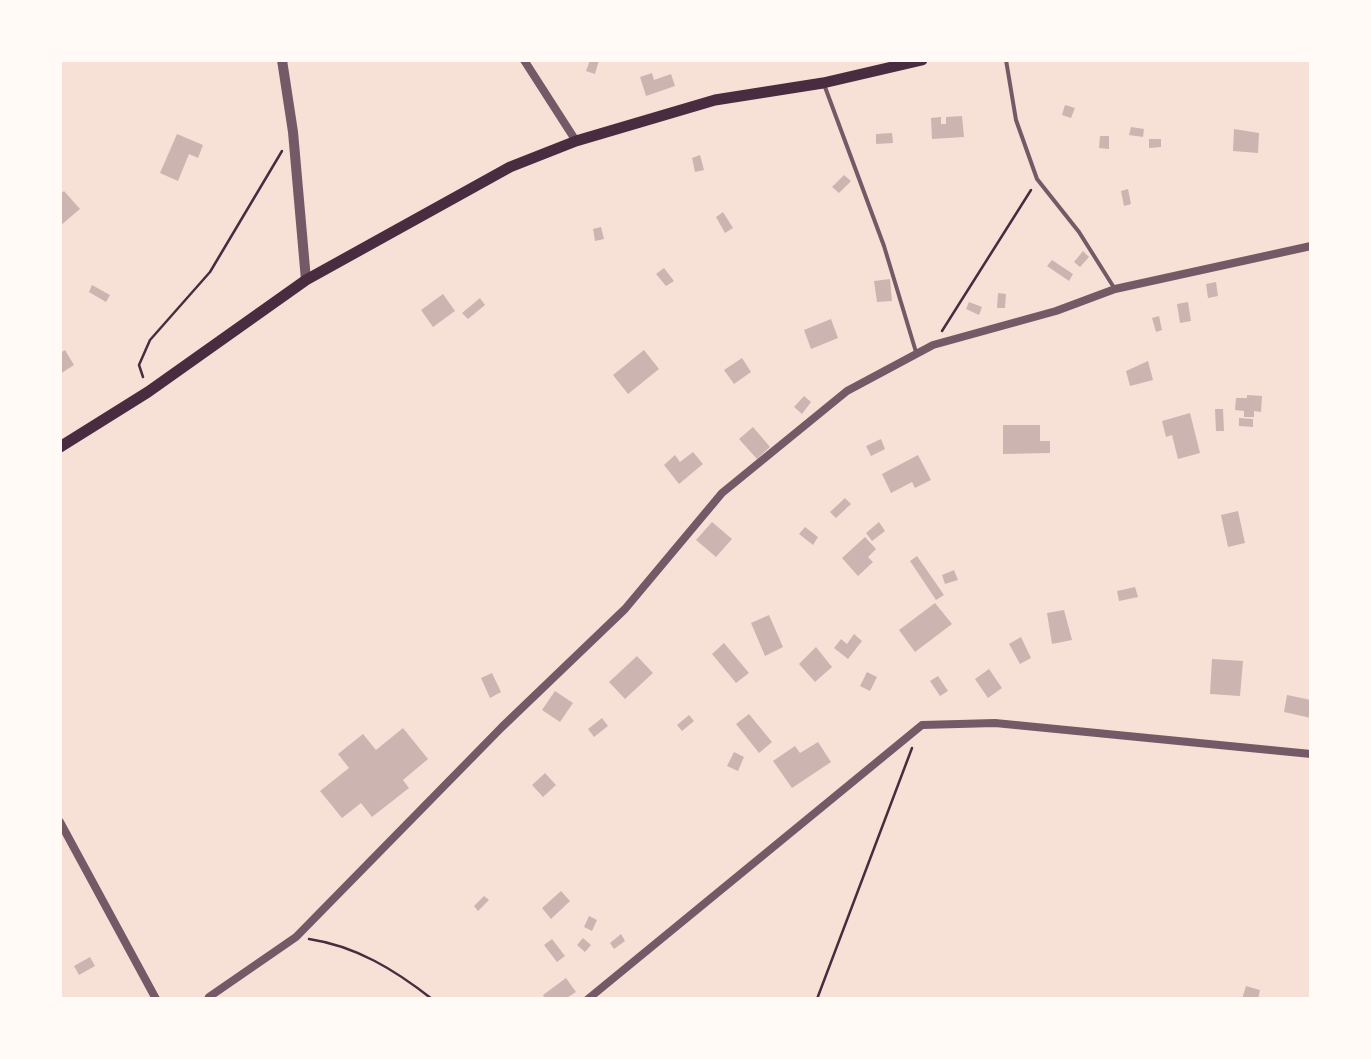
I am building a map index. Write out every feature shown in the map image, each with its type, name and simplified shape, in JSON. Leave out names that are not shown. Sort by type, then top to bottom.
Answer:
[{"type":"main road","points":[[60,447],[148,392],[306,280],[510,167],[576,141],[715,100],[823,83],[922,60]]},
{"type":"street","points":[[282,60],[306,280]]},
{"type":"street","points":[[524,60],[576,141]]},
{"type":"street","points":[[208,998],[296,937],[502,727],[625,609],[722,493],[847,391],[933,345],[1056,311],[1115,288],[1311,246]]},
{"type":"street","points":[[588,999],[922,724],[995,723],[1311,754]]},
{"type":"street","points":[[60,822],[156,999]]},
{"type":"lane","points":[[1006,60],[1016,120],[1037,179],[1080,232],[1115,288]]},
{"type":"lane","points":[[823,83],[884,246],[916,352]]},
{"type":"path","points":[[148,392],[139,365],[150,340],[210,272],[292,132]]},
{"type":"path","points":[[933,345],[1037,179]]},
{"type":"path","points":[[817,999],[922,724]]},
{"type":"path","points":[[296,937],[330,942],[370,957],[432,999]]},
{"type":"building","points":[[590,60],[599,60],[595,74],[586,71]]},
{"type":"building","points":[[652,73],[654,80],[671,74],[675,86],[646,96],[640,77]]},
{"type":"building","points":[[1065,105],[1075,108],[1071,118],[1062,115]]},
{"type":"building","points":[[962,116],[964,137],[932,139],[931,118],[941,117],[941,124],[946,124],[946,117]]},
{"type":"building","points":[[1131,127],[1144,129],[1143,137],[1129,135]]},
{"type":"building","points":[[1234,129],[1259,133],[1258,153],[1233,151]]},
{"type":"building","points":[[892,133],[893,143],[876,144],[876,134]]},
{"type":"building","points":[[177,134],[203,145],[198,158],[189,154],[178,181],[160,173]]},
{"type":"building","points":[[1100,136],[1109,136],[1109,149],[1099,148]]},
{"type":"building","points":[[1149,139],[1161,139],[1161,147],[1149,148]]},
{"type":"building","points":[[700,155],[704,170],[695,172],[692,158]]},
{"type":"building","points":[[844,175],[851,181],[839,193],[832,187]]},
{"type":"building","points":[[1128,189],[1131,204],[1124,206],[1121,191]]},
{"type":"building","points":[[64,191],[80,209],[60,226],[60,194]]},
{"type":"building","points":[[723,212],[733,228],[725,233],[716,217]]},
{"type":"building","points":[[601,227],[604,239],[595,241],[593,229]]},
{"type":"building","points":[[1083,251],[1089,257],[1080,267],[1074,262]]},
{"type":"building","points":[[1052,260],[1073,274],[1069,281],[1047,266]]},
{"type":"building","points":[[664,268],[674,281],[666,286],[656,274]]},
{"type":"building","points":[[890,279],[892,301],[877,302],[874,281]]},
{"type":"building","points":[[1216,282],[1218,296],[1208,298],[1206,284]]},
{"type":"building","points":[[92,285],[110,295],[106,302],[89,292]]},
{"type":"building","points":[[998,293],[1006,294],[1005,308],[997,308]]},
{"type":"building","points":[[443,294],[455,311],[433,327],[421,310]]},
{"type":"building","points":[[480,298],[485,305],[468,319],[462,313]]},
{"type":"building","points":[[969,302],[982,307],[979,315],[966,309]]},
{"type":"building","points":[[1188,302],[1191,321],[1180,323],[1177,304]]},
{"type":"building","points":[[1159,316],[1162,330],[1156,332],[1152,318]]},
{"type":"building","points":[[831,319],[838,338],[811,349],[804,330]]},
{"type":"building","points":[[65,350],[74,365],[60,374],[60,353]]},
{"type":"building","points":[[644,350],[659,369],[628,394],[613,375]]},
{"type":"building","points":[[742,358],[751,372],[734,384],[724,370]]},
{"type":"building","points":[[1148,361],[1153,380],[1130,386],[1126,371]]},
{"type":"building","points":[[804,396],[811,402],[802,414],[794,407]]},
{"type":"building","points":[[1262,396],[1261,412],[1254,411],[1254,417],[1244,417],[1244,411],[1235,410],[1236,398]]},
{"type":"building","points":[[1215,409],[1223,409],[1224,431],[1216,431]]},
{"type":"building","points":[[1190,413],[1200,453],[1178,459],[1172,435],[1166,437],[1162,421]]},
{"type":"building","points":[[1239,418],[1253,419],[1253,427],[1239,426]]},
{"type":"building","points":[[1003,425],[1040,425],[1040,441],[1050,441],[1050,453],[1003,454]]},
{"type":"building","points":[[753,427],[770,447],[757,459],[739,439]]},
{"type":"building","points":[[881,439],[885,449],[871,456],[866,446]]},
{"type":"building","points":[[693,452],[703,464],[679,484],[664,465],[675,455],[680,462]]},
{"type":"building","points":[[918,455],[931,480],[915,488],[912,482],[891,493],[882,474]]},
{"type":"building","points":[[845,498],[851,504],[836,518],[830,512]]},
{"type":"building","points":[[1238,511],[1245,543],[1228,547],[1221,515]]},
{"type":"building","points":[[712,522],[732,539],[716,557],[696,540]]},
{"type":"building","points":[[879,522],[885,531],[872,541],[866,533]]},
{"type":"building","points":[[805,527],[818,537],[813,545],[799,534]]},
{"type":"building","points":[[865,537],[876,549],[868,557],[873,562],[858,576],[842,558]]},
{"type":"building","points":[[917,556],[944,595],[936,600],[910,561]]},
{"type":"building","points":[[954,570],[958,580],[945,584],[942,575]]},
{"type":"building","points":[[1135,587],[1138,597],[1119,601],[1117,591]]},
{"type":"building","points":[[935,603],[952,624],[915,652],[899,630]]},
{"type":"building","points":[[1064,610],[1072,640],[1052,644],[1047,613]]},
{"type":"building","points":[[769,615],[783,647],[765,656],[751,623]]},
{"type":"building","points":[[854,634],[862,641],[848,659],[834,648],[841,639],[847,644]]},
{"type":"building","points":[[1021,637],[1031,658],[1020,664],[1009,644]]},
{"type":"building","points":[[724,643],[749,673],[736,683],[712,654]]},
{"type":"building","points":[[816,647],[832,667],[815,682],[799,664]]},
{"type":"building","points":[[637,656],[653,673],[625,699],[609,682]]},
{"type":"building","points":[[1212,659],[1243,661],[1240,696],[1210,694]]},
{"type":"building","points":[[989,669],[1002,688],[988,698],[975,679]]},
{"type":"building","points":[[867,672],[877,677],[870,691],[860,686]]},
{"type":"building","points":[[492,673],[501,692],[490,698],[481,678]]},
{"type":"building","points":[[938,676],[948,691],[940,696],[930,681]]},
{"type":"building","points":[[555,691],[573,703],[560,722],[542,710]]},
{"type":"building","points":[[1287,695],[1311,700],[1311,718],[1284,712]]},
{"type":"building","points":[[749,714],[772,742],[759,753],[736,724]]},
{"type":"building","points":[[689,715],[694,721],[682,731],[677,725]]},
{"type":"building","points":[[602,718],[608,726],[594,737],[588,729]]},
{"type":"building","points":[[403,728],[428,759],[403,780],[409,788],[372,817],[361,803],[342,818],[320,791],[349,768],[338,754],[363,734],[376,750]]},
{"type":"building","points":[[818,742],[831,762],[792,788],[773,761],[795,746],[800,753]]},
{"type":"building","points":[[734,752],[744,757],[738,771],[727,766]]},
{"type":"building","points":[[545,773],[556,785],[543,797],[532,785]]},
{"type":"building","points":[[561,891],[570,901],[551,919],[542,908]]},
{"type":"building","points":[[484,896],[489,900],[478,911],[474,906]]},
{"type":"building","points":[[589,916],[597,920],[592,931],[584,927]]},
{"type":"building","points":[[621,934],[625,941],[614,949],[610,943]]},
{"type":"building","points":[[583,938],[591,945],[585,952],[577,945]]},
{"type":"building","points":[[552,939],[565,956],[557,962],[544,945]]},
{"type":"building","points":[[90,957],[95,966],[79,975],[74,966]]},
{"type":"building","points":[[566,978],[576,992],[565,999],[545,999],[543,995]]},
{"type":"building","points":[[1246,986],[1260,990],[1258,999],[1242,999]]}]
